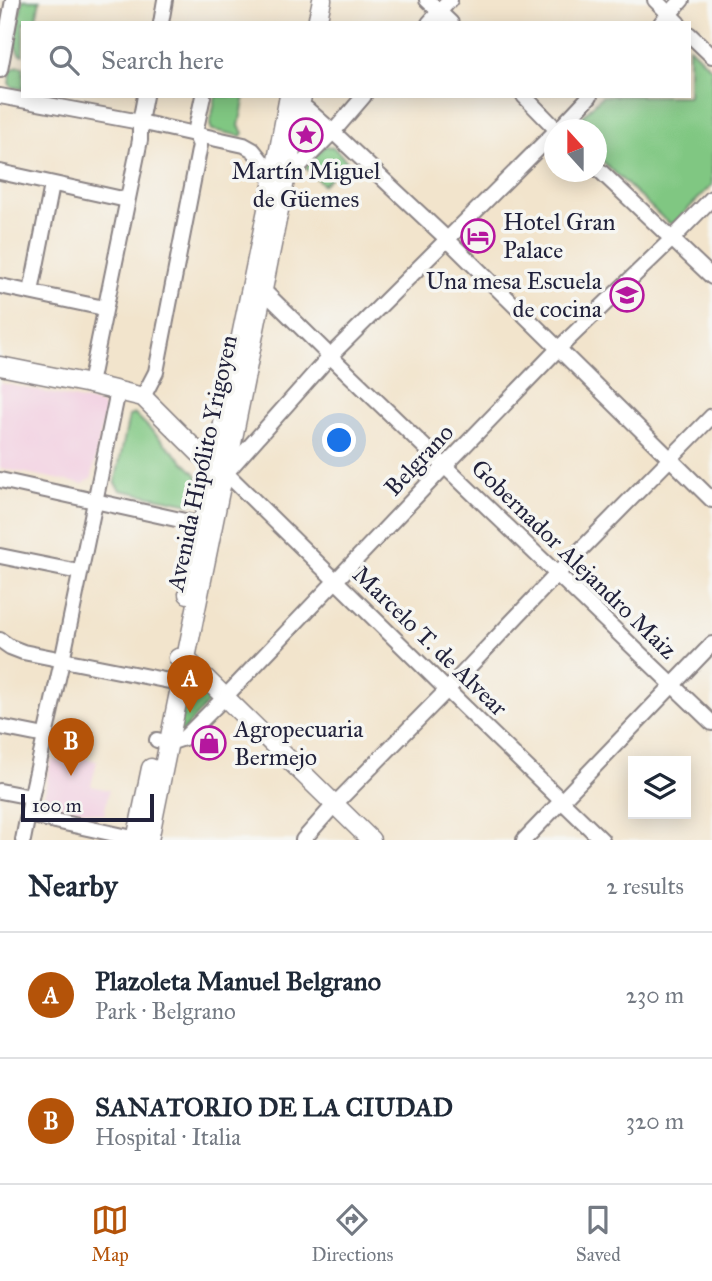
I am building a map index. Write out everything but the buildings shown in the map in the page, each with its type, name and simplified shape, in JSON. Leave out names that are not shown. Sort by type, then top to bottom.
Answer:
[{"type":"main road","points":[[305,21],[310,0]]},
{"type":"main road","points":[[317,21],[322,0]]},
{"type":"main road","name":"Avenida Hipólito Yrigoyen","points":[[141,840],[208,526],[222,486],[219,468],[294,101]]},
{"type":"main road","points":[[0,366],[143,397],[219,468]]},
{"type":"main road","points":[[180,658],[225,697],[371,840]]},
{"type":"main road","name":"Avenida Hipólito Yrigoyen","points":[[163,742],[169,681],[180,658]]},
{"type":"street","points":[[0,70],[13,0]]},
{"type":"street","points":[[161,21],[165,0]]},
{"type":"street","points":[[428,0],[449,21]]},
{"type":"street","points":[[431,21],[450,0]]},
{"type":"street","points":[[654,0],[670,20],[682,0]]},
{"type":"street","points":[[691,36],[712,57]]},
{"type":"street","points":[[0,96],[195,133],[244,145],[253,150],[265,165],[281,171],[300,165],[362,98]]},
{"type":"street","points":[[90,384],[140,140],[145,98]]},
{"type":"street","points":[[143,397],[156,372],[164,332],[201,145],[195,133],[203,98]]},
{"type":"street","points":[[526,98],[546,119]]},
{"type":"street","points":[[568,119],[588,98]]},
{"type":"street","points":[[294,101],[332,132],[447,239],[712,500]]},
{"type":"street","points":[[219,468],[544,144]]},
{"type":"street","points":[[0,172],[127,200]]},
{"type":"street","points":[[607,177],[712,277]]},
{"type":"street","points":[[31,292],[52,185]]},
{"type":"street","name":"Belgrano","points":[[163,742],[184,738],[558,349],[712,198]]},
{"type":"street","points":[[0,286],[104,308]]},
{"type":"street","name":"Gobernador Alejandro Maiz","points":[[257,288],[712,723]]},
{"type":"street","points":[[23,840],[118,391]]},
{"type":"street","points":[[303,840],[556,574],[712,416]]},
{"type":"street","name":"Marcelo T. de Alvear","points":[[219,468],[603,840]]},
{"type":"street","points":[[0,480],[208,526]]},
{"type":"street","points":[[0,555],[79,572]]},
{"type":"street","points":[[0,640],[23,652],[169,681]]},
{"type":"street","points":[[524,840],[712,644]]},
{"type":"street","points":[[0,727],[45,736]]},
{"type":"street","points":[[0,791],[31,797]]},
{"type":"street","points":[[28,814],[141,840]]},
{"type":"shaded area","points":[[0,383],[101,404],[105,410],[92,477],[83,484],[0,468]]},
{"type":"shaded area","points":[[81,758],[97,761],[91,786],[109,790],[104,815],[43,802],[51,760],[79,765]]},
{"type":"green space","points":[[23,0],[40,0],[35,21],[21,21],[21,54],[14,43]]},
{"type":"green space","points":[[691,49],[712,69],[712,185],[675,222],[667,222],[607,165],[607,119],[580,119],[600,98],[691,98]]},
{"type":"green space","points":[[21,67],[21,89],[12,87],[9,83],[12,69]]},
{"type":"green space","points":[[216,98],[245,98],[239,126],[243,133],[241,136],[212,130],[210,125]]},
{"type":"green space","points":[[304,122],[316,129],[318,135],[298,153]]},
{"type":"green space","points":[[325,146],[333,147],[347,161],[323,185],[305,167]]},
{"type":"green space","points":[[135,414],[195,473],[199,480],[195,501],[190,504],[120,490],[115,483],[129,416]]},
{"type":"green space","points":[[192,675],[213,697],[180,732],[178,731],[188,678]]},
{"type":"place","name":"Martín Miguel de Güemes","points":[[306,135]]},
{"type":"place","name":"Hotel Gran Palace","points":[[478,236]]},
{"type":"place","name":"Una mesa Escuela de cocina","points":[[627,295]]},
{"type":"place","name":"Plazoleta Manuel Belgrano","points":[[190,713]]},
{"type":"place","name":"Agropecuaria Bermejo","points":[[209,743]]},
{"type":"place","name":"SANATORIO DE LA CIUDAD","points":[[71,776]]}]
